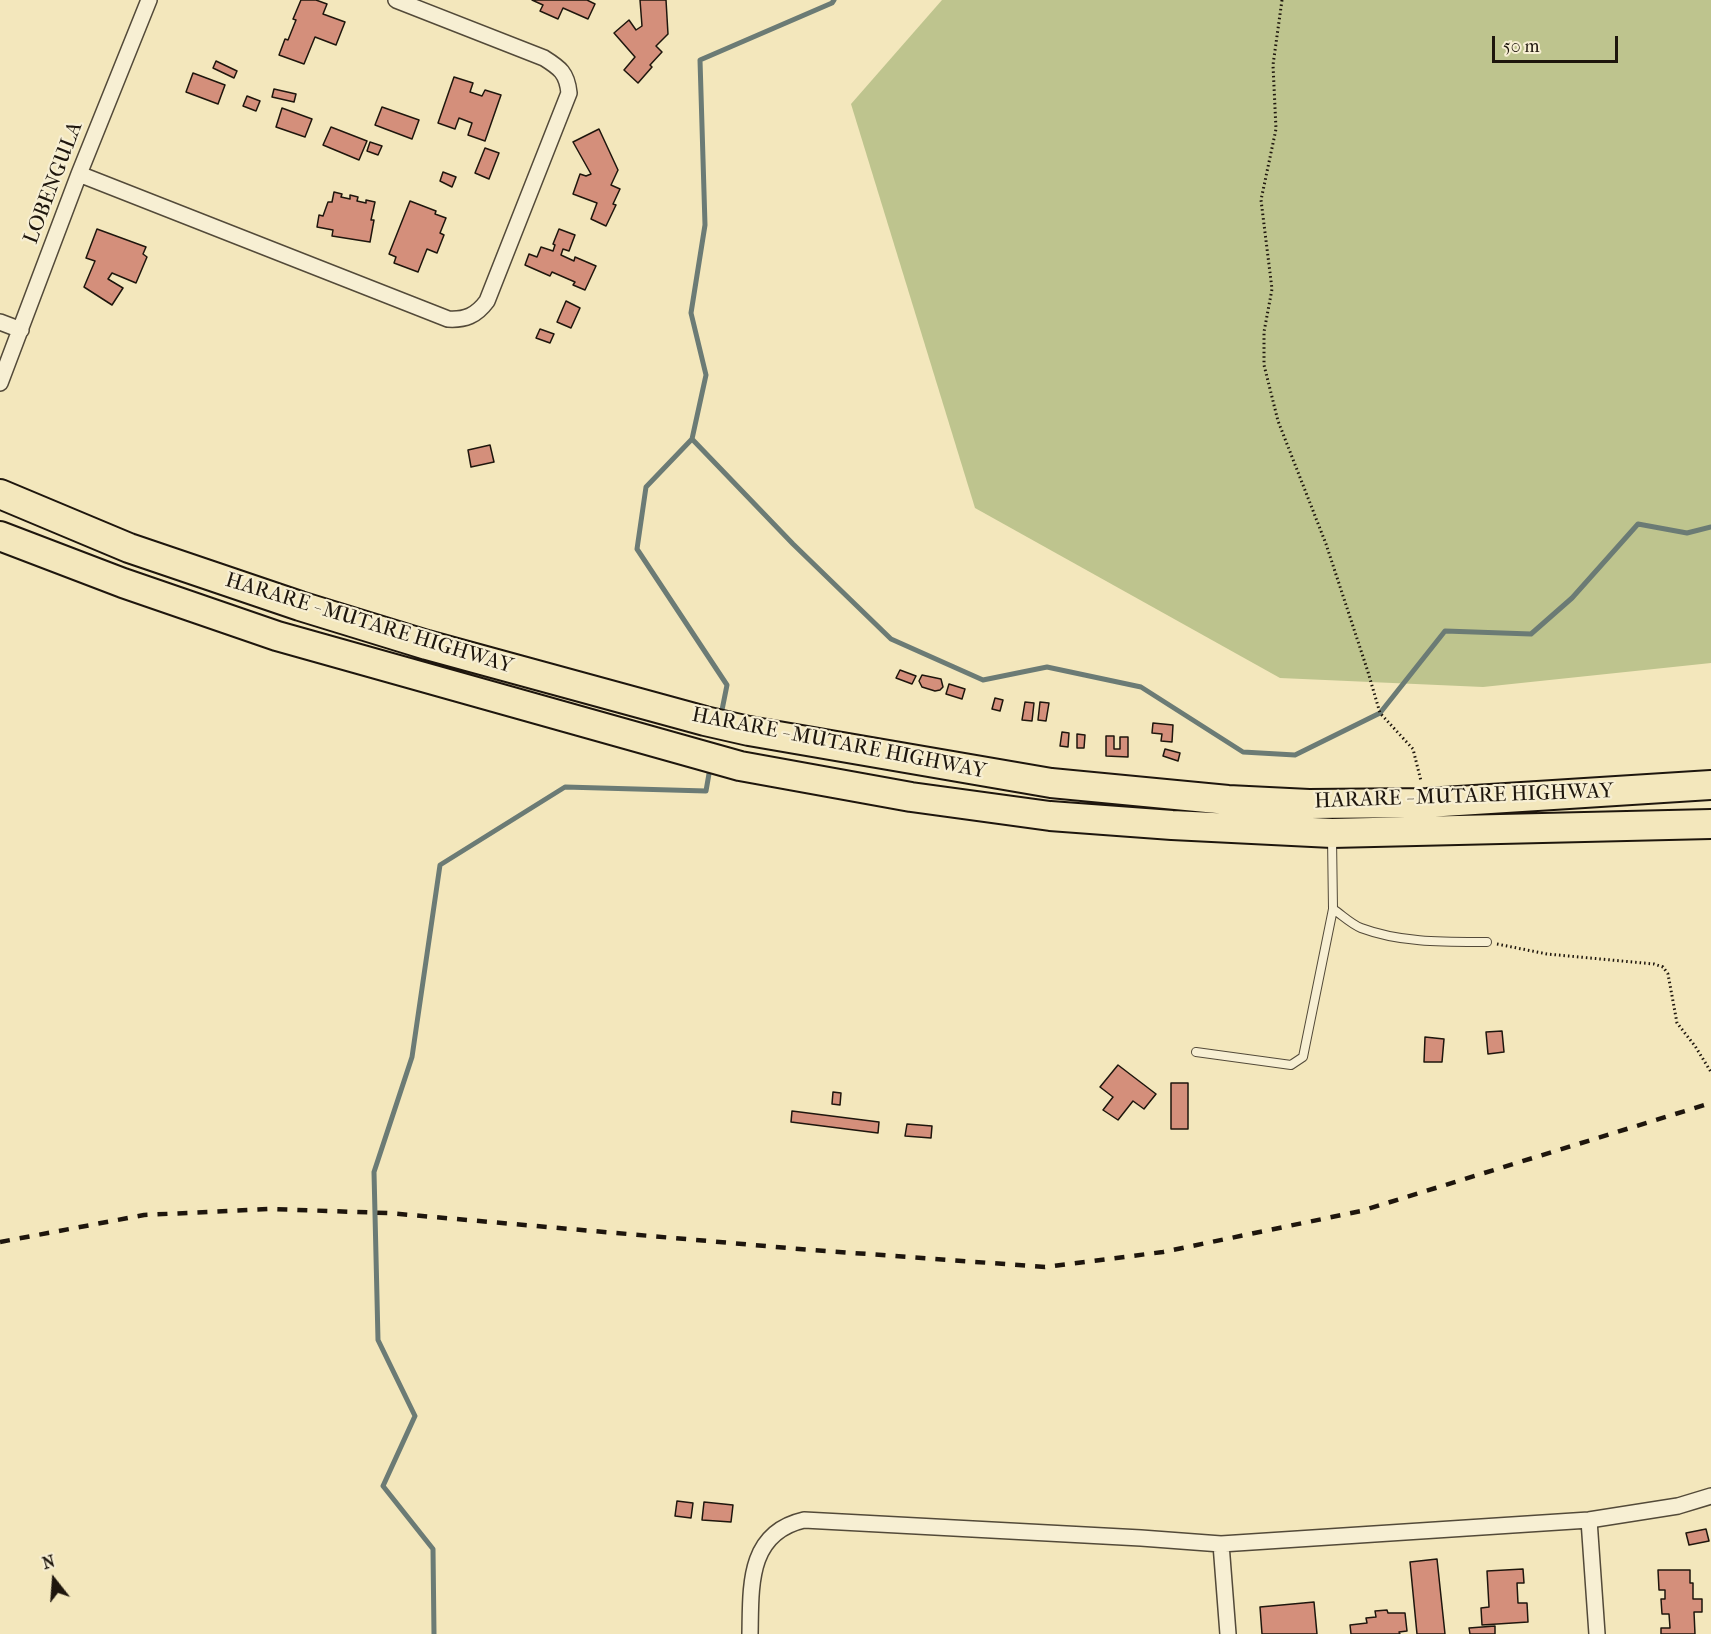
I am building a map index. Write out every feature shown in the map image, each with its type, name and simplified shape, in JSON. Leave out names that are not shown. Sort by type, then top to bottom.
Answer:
[{"type":"highway","name":"HARARE - MUTARE HIGHWAY","points":[[0,494],[129,548],[300,606],[427,645],[749,731],[1051,783],[1228,800],[1308,804],[1426,803],[1711,785]]},
{"type":"highway","name":"HARARE - MUTARE HIGHWAY","points":[[0,536],[123,584],[277,636],[740,766],[911,797],[1050,816],[1332,833],[1711,824]]},
{"type":"street","name":"LOBENGULA","points":[[0,383],[78,174],[149,0]]},
{"type":"street","points":[[78,174],[448,319],[460,320],[470,317],[481,310],[487,301],[569,93],[568,83],[564,73],[544,58],[396,0]]},
{"type":"street","points":[[0,322],[21,330]]},
{"type":"street","points":[[750,1634],[752,1582],[760,1550],[782,1529],[804,1520],[1221,1544],[1589,1520],[1678,1506],[1711,1496]]},
{"type":"street","points":[[1589,1520],[1597,1634]]},
{"type":"street","points":[[1221,1544],[1228,1634]]},
{"type":"lane","points":[[1196,1052],[1291,1065],[1303,1057],[1333,909],[1332,833]]},
{"type":"lane","points":[[1333,909],[1360,927],[1401,938],[1487,942]]},
{"type":"path","points":[[1282,0],[1273,65],[1276,129],[1261,200],[1272,289],[1264,332],[1264,365],[1278,421],[1326,544],[1380,713],[1413,749],[1426,803]]},
{"type":"path","points":[[1487,942],[1547,954],[1654,964],[1663,967],[1668,974],[1677,1023],[1711,1072]]},
{"type":"green space","points":[[942,0],[1711,0],[1711,663],[1483,687],[1280,678],[975,508],[851,104]]},
{"type":"building","points":[[301,0],[316,0],[327,4],[323,14],[345,22],[336,45],[315,37],[304,64],[279,55],[296,20],[293,19]]},
{"type":"building","points":[[532,0],[587,0],[595,4],[588,19],[563,8],[558,19],[540,11],[543,5]]},
{"type":"building","points":[[640,0],[666,0],[668,34],[656,46],[662,52],[638,83],[624,70],[635,57],[614,33],[629,20],[636,30],[642,26]]},
{"type":"building","points":[[216,61],[237,71],[234,78],[213,68]]},
{"type":"building","points":[[193,73],[225,85],[218,104],[186,92]]},
{"type":"building","points":[[454,77],[473,83],[470,92],[482,96],[485,90],[501,95],[485,141],[468,135],[472,123],[459,118],[455,129],[438,123]]},
{"type":"building","points":[[274,89],[296,94],[294,102],[272,97]]},
{"type":"building","points":[[247,96],[260,101],[256,111],[243,106]]},
{"type":"building","points":[[382,107],[419,120],[412,139],[375,125]]},
{"type":"building","points":[[282,108],[312,119],[305,137],[276,127]]},
{"type":"building","points":[[331,127],[367,141],[359,160],[323,145]]},
{"type":"building","points":[[599,129],[618,170],[611,185],[620,189],[613,204],[616,205],[606,226],[591,219],[597,203],[573,194],[580,174],[586,176],[591,174],[573,142]]},
{"type":"building","points":[[370,142],[382,146],[378,155],[367,151]]},
{"type":"building","points":[[485,148],[499,153],[489,179],[475,173]]},
{"type":"building","points":[[443,172],[456,177],[452,187],[440,181]]},
{"type":"building","points":[[334,192],[350,199],[350,195],[358,197],[357,201],[375,202],[370,242],[332,236],[333,230],[317,227],[319,215],[323,216],[328,202],[332,202]]},
{"type":"building","points":[[410,201],[436,211],[435,214],[446,218],[440,233],[444,235],[437,253],[427,249],[418,272],[394,263],[396,257],[389,254]]},
{"type":"building","points":[[97,229],[146,247],[143,254],[147,257],[136,283],[112,273],[108,279],[123,288],[112,305],[84,287],[95,261],[86,258]]},
{"type":"building","points":[[559,229],[575,235],[569,251],[563,249],[561,255],[574,261],[575,257],[596,266],[585,290],[573,285],[575,282],[552,272],[550,276],[525,265],[529,254],[537,257],[541,247],[553,251],[555,245],[553,244]]},
{"type":"building","points":[[566,301],[580,308],[571,328],[557,322]]},
{"type":"building","points":[[540,329],[554,334],[550,343],[536,338]]},
{"type":"building","points":[[490,445],[494,462],[471,467],[468,450]]},
{"type":"building","points":[[900,670],[916,676],[912,684],[896,678]]},
{"type":"building","points":[[922,675],[941,679],[943,687],[935,691],[922,687],[919,681]]},
{"type":"building","points":[[949,684],[965,689],[962,699],[946,694]]},
{"type":"building","points":[[995,698],[1003,700],[1000,711],[992,709]]},
{"type":"building","points":[[1025,702],[1034,703],[1032,721],[1022,720]]},
{"type":"building","points":[[1040,702],[1049,703],[1046,721],[1038,720]]},
{"type":"building","points":[[1153,723],[1173,725],[1172,742],[1161,741],[1162,734],[1152,733]]},
{"type":"building","points":[[1062,732],[1069,733],[1068,747],[1060,746]]},
{"type":"building","points":[[1077,734],[1085,735],[1084,748],[1077,748]]},
{"type":"building","points":[[1106,736],[1114,736],[1114,749],[1120,749],[1120,737],[1128,737],[1128,757],[1106,756]]},
{"type":"building","points":[[1165,749],[1180,753],[1178,761],[1163,756]]},
{"type":"building","points":[[1502,1031],[1504,1052],[1488,1054],[1486,1032]]},
{"type":"building","points":[[1425,1037],[1444,1039],[1442,1062],[1424,1062]]},
{"type":"building","points":[[1118,1065],[1156,1094],[1144,1109],[1133,1101],[1118,1120],[1103,1110],[1113,1097],[1100,1087]]},
{"type":"building","points":[[1171,1083],[1188,1083],[1188,1129],[1171,1129]]},
{"type":"building","points":[[833,1092],[841,1093],[840,1105],[832,1104]]},
{"type":"building","points":[[792,1111],[879,1122],[878,1133],[791,1122]]},
{"type":"building","points":[[907,1124],[932,1126],[931,1138],[905,1136]]},
{"type":"building","points":[[677,1501],[693,1503],[691,1518],[675,1516]]},
{"type":"building","points":[[704,1502],[733,1505],[731,1522],[702,1520]]},
{"type":"building","points":[[1706,1529],[1709,1541],[1689,1545],[1686,1533]]},
{"type":"building","points":[[1437,1559],[1445,1634],[1417,1634],[1410,1562]]},
{"type":"building","points":[[1523,1569],[1524,1583],[1517,1583],[1518,1603],[1527,1603],[1528,1622],[1482,1625],[1481,1608],[1489,1607],[1487,1571]]},
{"type":"building","points":[[1658,1570],[1690,1570],[1693,1599],[1702,1599],[1702,1612],[1694,1612],[1695,1634],[1661,1634],[1661,1628],[1670,1628],[1669,1614],[1662,1614],[1661,1599],[1665,1599],[1665,1590],[1659,1590]]},
{"type":"building","points":[[1314,1602],[1317,1634],[1262,1634],[1260,1607]]},
{"type":"building","points":[[1387,1610],[1388,1613],[1405,1613],[1407,1631],[1399,1632],[1400,1634],[1351,1634],[1350,1625],[1367,1623],[1366,1618],[1376,1617],[1375,1611]]},
{"type":"building","points":[[1495,1626],[1495,1634],[1470,1634],[1469,1628]]},
{"type":"waterway","points":[[721,715],[727,685],[637,549],[646,487],[692,439],[706,375],[691,313],[705,225],[700,60],[832,3],[834,0]]},
{"type":"waterway","points":[[692,439],[793,544],[891,639],[983,680],[1047,667],[1141,687],[1243,752],[1295,755],[1380,713],[1445,631],[1531,634],[1572,598],[1638,524],[1687,533],[1711,527]]},
{"type":"waterway","points":[[434,1634],[433,1549],[383,1486],[415,1416],[378,1340],[374,1172],[412,1057],[440,865],[565,787],[706,791],[710,768]]},
{"type":"railway","points":[[0,1242],[144,1215],[269,1209],[388,1213],[799,1249],[1045,1267],[1163,1252],[1361,1211],[1711,1103]]}]
